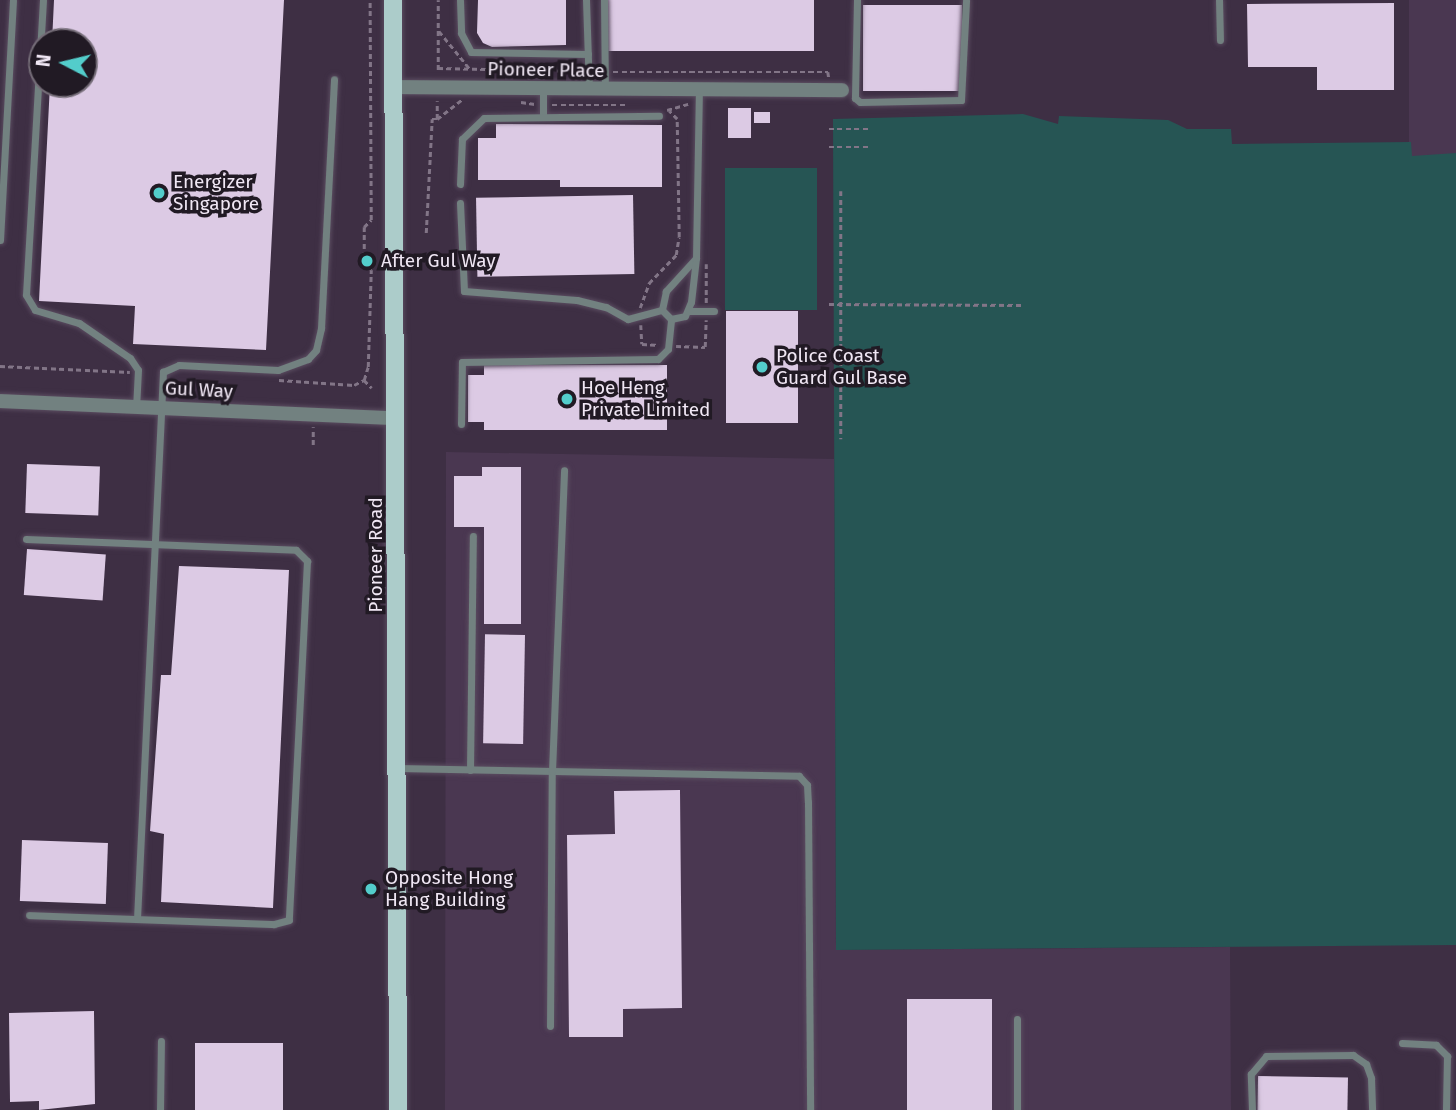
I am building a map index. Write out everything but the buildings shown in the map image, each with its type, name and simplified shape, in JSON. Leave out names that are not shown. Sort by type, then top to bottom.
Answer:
[{"type":"main road","name":"Pioneer Road","points":[[393,0],[397,418],[398,1110]]},
{"type":"street","name":"Pioneer Place","points":[[392,87],[437,86],[543,91],[843,90]]},
{"type":"street","name":"Gul Way","points":[[0,401],[397,418]]},
{"type":"lane","points":[[0,240],[13,0]]},
{"type":"lane","points":[[43,0],[26,295],[35,310],[79,323],[130,358],[137,373],[136,407]]},
{"type":"lane","points":[[460,0],[461,33],[471,52],[588,54]]},
{"type":"lane","points":[[586,0],[589,90]]},
{"type":"lane","points":[[604,0],[605,90]]},
{"type":"lane","points":[[857,0],[843,90],[860,102],[961,100],[965,0]]},
{"type":"lane","points":[[1219,0],[1220,40]]},
{"type":"lane","points":[[137,919],[163,372],[171,365],[278,370],[308,359],[316,350],[321,328],[334,79]]},
{"type":"lane","points":[[689,312],[696,258],[699,90]]},
{"type":"lane","points":[[543,91],[543,117]]},
{"type":"lane","points":[[460,184],[462,139],[476,121],[543,117],[659,116]]},
{"type":"lane","points":[[460,202],[464,291],[577,300],[606,307],[617,316],[640,318],[662,310]]},
{"type":"lane","points":[[662,310],[666,291],[696,258]]},
{"type":"lane","points":[[662,310],[671,319]]},
{"type":"lane","points":[[671,319],[689,312],[710,311]]},
{"type":"lane","points":[[461,424],[460,364],[465,360],[658,359],[668,346],[671,319]]},
{"type":"lane","points":[[550,1026],[552,771],[564,470]]},
{"type":"lane","points":[[470,770],[473,536]]},
{"type":"lane","points":[[26,539],[296,550],[307,561],[291,916],[283,924],[29,915]]},
{"type":"lane","points":[[398,768],[799,776],[807,785],[810,1110]]},
{"type":"lane","points":[[1017,1019],[1017,1110]]},
{"type":"lane","points":[[160,1110],[162,1041]]},
{"type":"lane","points":[[1402,1043],[1436,1045],[1447,1056],[1446,1110]]},
{"type":"lane","points":[[1252,1110],[1251,1074],[1266,1056],[1353,1055],[1366,1064],[1371,1078],[1372,1110]]},
{"type":"path","points":[[272,380],[355,385],[364,380],[370,358],[371,270],[364,257],[364,227],[371,220],[370,0]]},
{"type":"path","points":[[437,119],[438,0]]},
{"type":"path","points":[[438,29],[470,69]]},
{"type":"path","points":[[438,68],[587,71]]},
{"type":"path","points":[[605,72],[828,72],[843,90]]},
{"type":"path","points":[[426,233],[432,119],[437,119],[465,95]]},
{"type":"path","points":[[669,111],[677,119],[679,237],[676,256],[642,293],[642,344],[705,347],[710,311],[706,257]]},
{"type":"path","points":[[829,129],[871,129]]},
{"type":"path","points":[[829,148],[871,147]]},
{"type":"path","points":[[841,191],[841,439]]},
{"type":"path","points":[[829,304],[1021,305]]},
{"type":"path","points":[[0,366],[137,373]]},
{"type":"path","points":[[364,380],[372,388]]},
{"type":"shaded area","points":[[1409,0],[1456,0],[1456,156],[1409,156]]},
{"type":"shaded area","points":[[1023,114],[1058,124],[1059,116],[1168,120],[1187,129],[1231,129],[1232,144],[1411,142],[1412,156],[1456,153],[1456,945],[836,950],[833,119]]},
{"type":"shaded area","points":[[725,168],[817,168],[817,310],[725,310]]},
{"type":"shaded area","points":[[446,452],[834,459],[836,950],[1230,947],[1231,1110],[445,1110]]},
{"type":"place","name":"Energizer Singapore","points":[[159,193]]},
{"type":"place","name":"After Gul Way","points":[[367,261]]},
{"type":"place","name":"Police Coast Guard Gul Base","points":[[762,367]]},
{"type":"place","name":"Hoe Heng Private Limited","points":[[567,399]]},
{"type":"place","name":"Opposite Hong Hang Building","points":[[371,889]]}]
